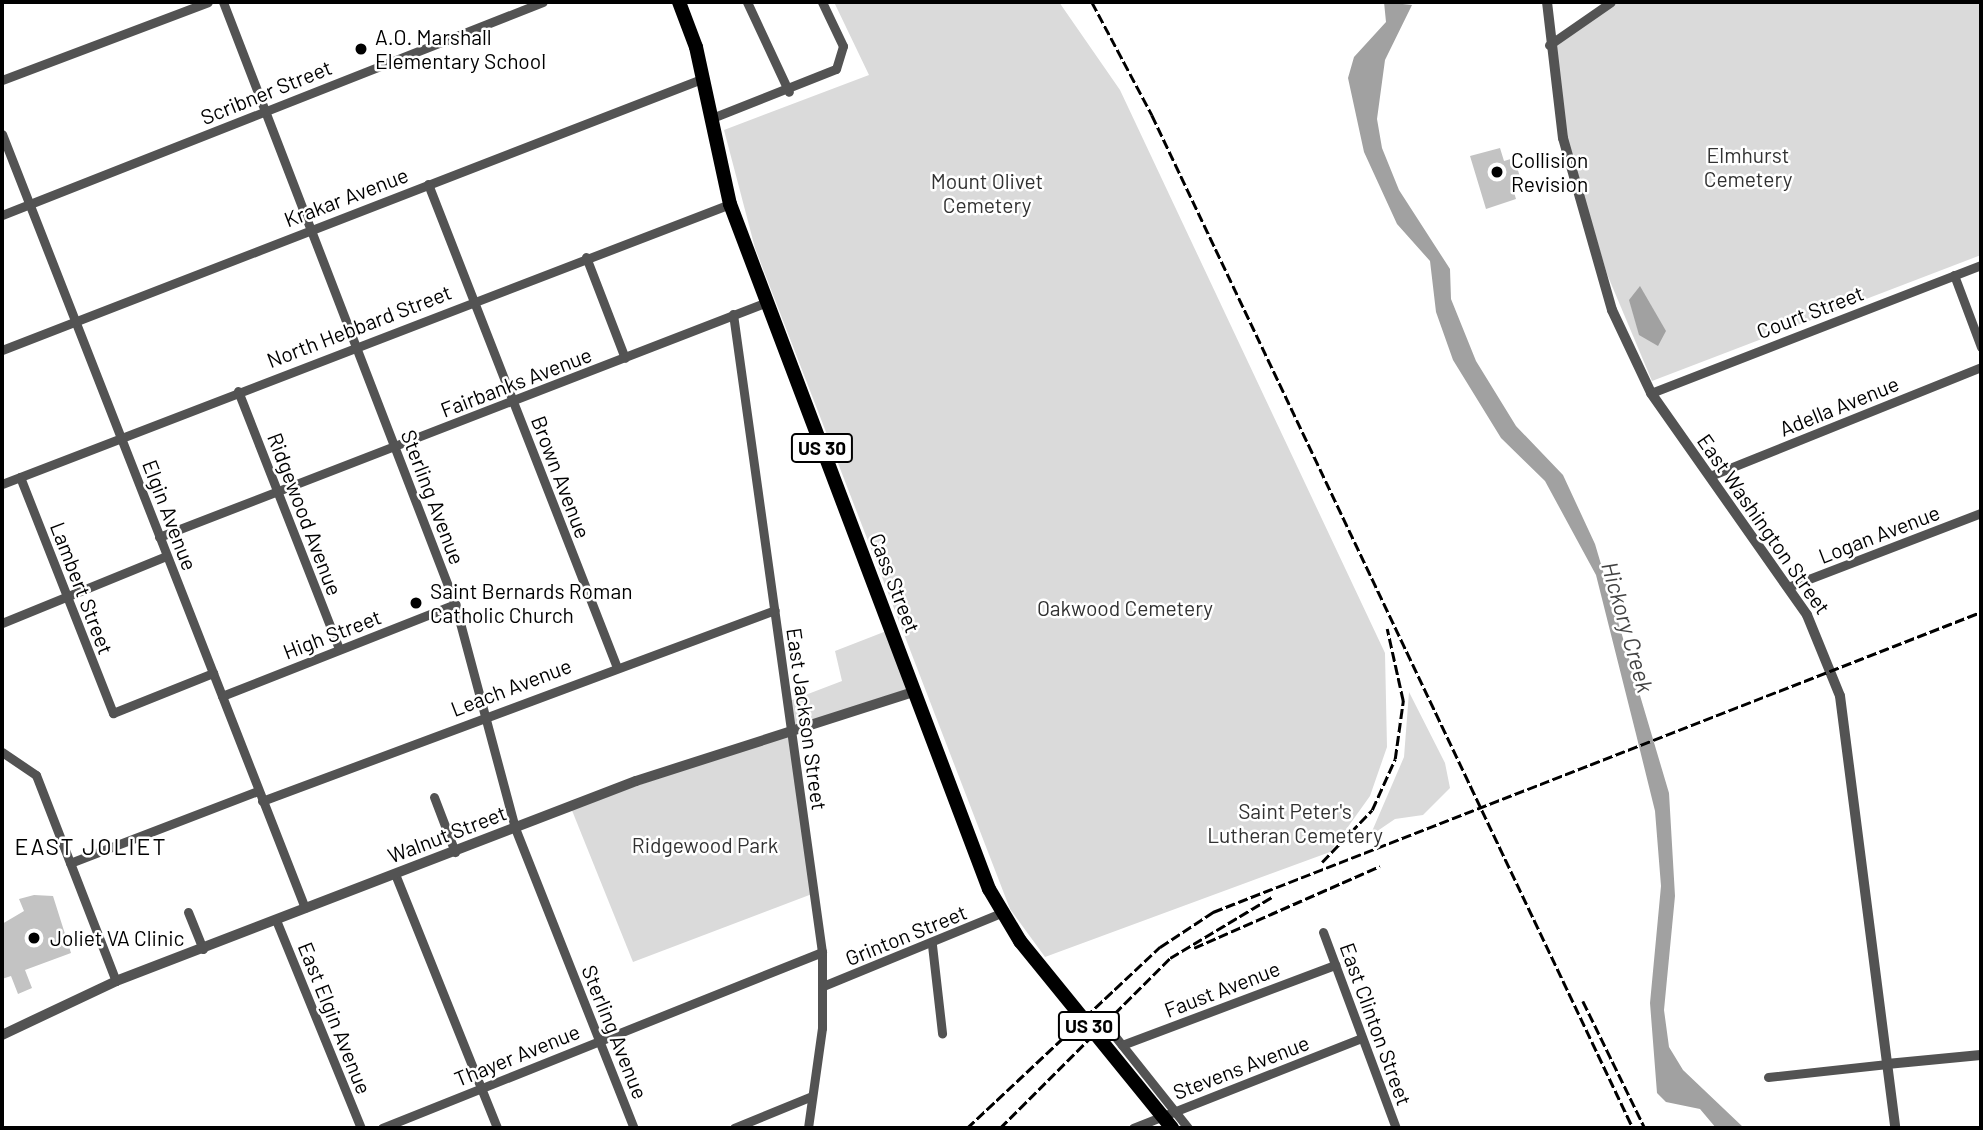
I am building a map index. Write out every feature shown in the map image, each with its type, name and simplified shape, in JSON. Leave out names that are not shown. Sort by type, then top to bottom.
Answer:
[{"type":"main road","name":"Cass Street","points":[[679,2],[704,78],[730,204],[914,692],[1004,918],[1172,1128]]},
{"type":"street","points":[[2,80],[208,2]]},
{"type":"street","name":"Sterling Avenue","points":[[223,2],[455,604],[515,828],[634,1128]]},
{"type":"street","name":"Scribner Street","points":[[2,215],[543,2]]},
{"type":"street","points":[[747,2],[789,92]]},
{"type":"street","points":[[712,118],[824,78],[843,59],[822,2]]},
{"type":"street","name":"East Washington Street","points":[[1547,2],[1547,46],[1563,138],[1599,269],[1651,393],[1788,587],[1820,642],[1846,725],[1895,1128]]},
{"type":"street","points":[[1547,46],[1611,2]]},
{"type":"street","name":"Krakar Avenue","points":[[2,350],[704,78]]},
{"type":"street","name":"Elgin Avenue","points":[[2,134],[305,908]]},
{"type":"street","name":"Brown Avenue","points":[[428,184],[616,666]]},
{"type":"street","name":"North Hebbard Street","points":[[2,484],[586,257],[730,204]]},
{"type":"street","points":[[586,257],[625,358]]},
{"type":"street","name":"Court Street","points":[[1651,393],[1981,265]]},
{"type":"street","points":[[1954,275],[1981,348]]},
{"type":"street","name":"Fairbanks Avenue","points":[[159,537],[767,302]]},
{"type":"street","name":"East Jackson Street","points":[[733,314],[822,953],[823,986],[808,1128]]},
{"type":"street","name":"Adella Avenue","points":[[1710,476],[1981,367]]},
{"type":"street","name":"Ridgewood Avenue","points":[[238,391],[339,649]]},
{"type":"street","name":"Lambert Street","points":[[20,477],[113,713],[213,673]]},
{"type":"street","name":"Logan Avenue","points":[[1788,587],[1981,513]]},
{"type":"street","points":[[2,622],[166,556]]},
{"type":"street","name":"High Street","points":[[222,696],[455,604]]},
{"type":"street","name":"Leach Avenue","points":[[71,863],[775,610]]},
{"type":"street","name":"Walnut Street","points":[[2,1035],[117,981],[692,760],[790,733],[914,692]]},
{"type":"street","points":[[2,752],[36,775],[117,981]]},
{"type":"street","points":[[434,797],[455,852]]},
{"type":"street","points":[[395,874],[497,1128]]},
{"type":"street","points":[[188,912],[203,949]]},
{"type":"street","name":"Grinton Street","points":[[823,986],[1004,918]]},
{"type":"street","name":"East Elgin Avenue","points":[[276,920],[361,1128]]},
{"type":"street","name":"East Clinton Street","points":[[1323,932],[1396,1128]]},
{"type":"street","points":[[932,945],[942,1033]]},
{"type":"street","name":"Thayer Avenue","points":[[382,1128],[822,953]]},
{"type":"street","name":"Faust Avenue","points":[[1122,1045],[1335,965]]},
{"type":"street","points":[[1114,1035],[1188,1128]]},
{"type":"street","name":"Stevens Avenue","points":[[1133,1128],[1362,1038]]},
{"type":"street","points":[[1768,1077],[1981,1055]]},
{"type":"street","points":[[734,1128],[812,1097]]},
{"type":"green space","points":[[834,2],[1059,2],[1120,90],[1385,653],[1387,747],[1370,796],[1330,852],[1045,957],[1010,909],[755,248],[724,130],[869,75]]},
{"type":"green space","name":"Elmhurst Cemetery","points":[[1616,2],[1981,2],[1981,255],[1652,381],[1607,274],[1566,137],[1550,48]]},
{"type":"green space","points":[[889,630],[913,692],[791,733],[787,702],[842,681],[835,651]]},
{"type":"green space","points":[[1409,692],[1445,763],[1450,788],[1423,815],[1395,819],[1370,836],[1404,757]]},
{"type":"green space","name":"Ridgewood Park","points":[[790,734],[812,894],[633,962],[571,808]]},
{"type":"shaded area","points":[[1384,2],[1412,5],[1385,60],[1377,119],[1382,148],[1399,190],[1450,269],[1451,299],[1476,361],[1516,426],[1563,475],[1595,544],[1669,793],[1675,896],[1664,1010],[1669,1047],[1683,1070],[1744,1128],[1716,1128],[1700,1109],[1666,1102],[1657,1093],[1650,1003],[1661,886],[1655,811],[1636,734],[1596,575],[1545,481],[1501,438],[1453,360],[1436,312],[1430,261],[1397,224],[1364,152],[1348,78],[1354,57],[1386,22]]},
{"type":"shaded area","points":[[1640,286],[1666,331],[1658,346],[1639,335],[1629,300]]},
{"type":"building","name":"Collision Revision","points":[[1500,148],[1504,161],[1514,158],[1522,183],[1512,186],[1516,199],[1486,209],[1470,156]]},
{"type":"building","name":"Joliet VA Clinic","points":[[34,895],[53,896],[71,953],[25,970],[32,988],[18,994],[11,976],[2,979],[2,924],[24,911],[19,899]]},
{"type":"railway","points":[[1092,2],[1152,115],[1633,1128]]},
{"type":"railway","points":[[967,1128],[1160,947],[1213,912],[1981,612]]},
{"type":"railway","points":[[1322,862],[1372,810],[1395,759],[1403,701],[1387,629]]},
{"type":"railway","points":[[1194,948],[1380,866]]},
{"type":"railway","points":[[1000,1128],[1170,958],[1272,897]]},
{"type":"railway","points":[[1583,1001],[1645,1128]]},
{"type":"place","name":"A.O. Marshall Elementary School","points":[[361,49]]},
{"type":"place","name":"Collision Revision","points":[[1497,172]]},
{"type":"place","name":"Saint Bernards Roman Catholic Church","points":[[416,603]]},
{"type":"place","name":"Joliet VA Clinic","points":[[34,938]]},
{"type":"district","name":"EAST JOLIET","points":[[91,846]]},
{"type":"park label","name":"Mount Olivet Cemetery","points":[[987,193]]},
{"type":"park label","name":"Oakwood Cemetery","points":[[1125,608]]},
{"type":"park label","name":"Saint Peter's Lutheran Cemetery","points":[[1295,823]]},
{"type":"water label","name":"Hickory Creek","points":[[1628,627]]}]
